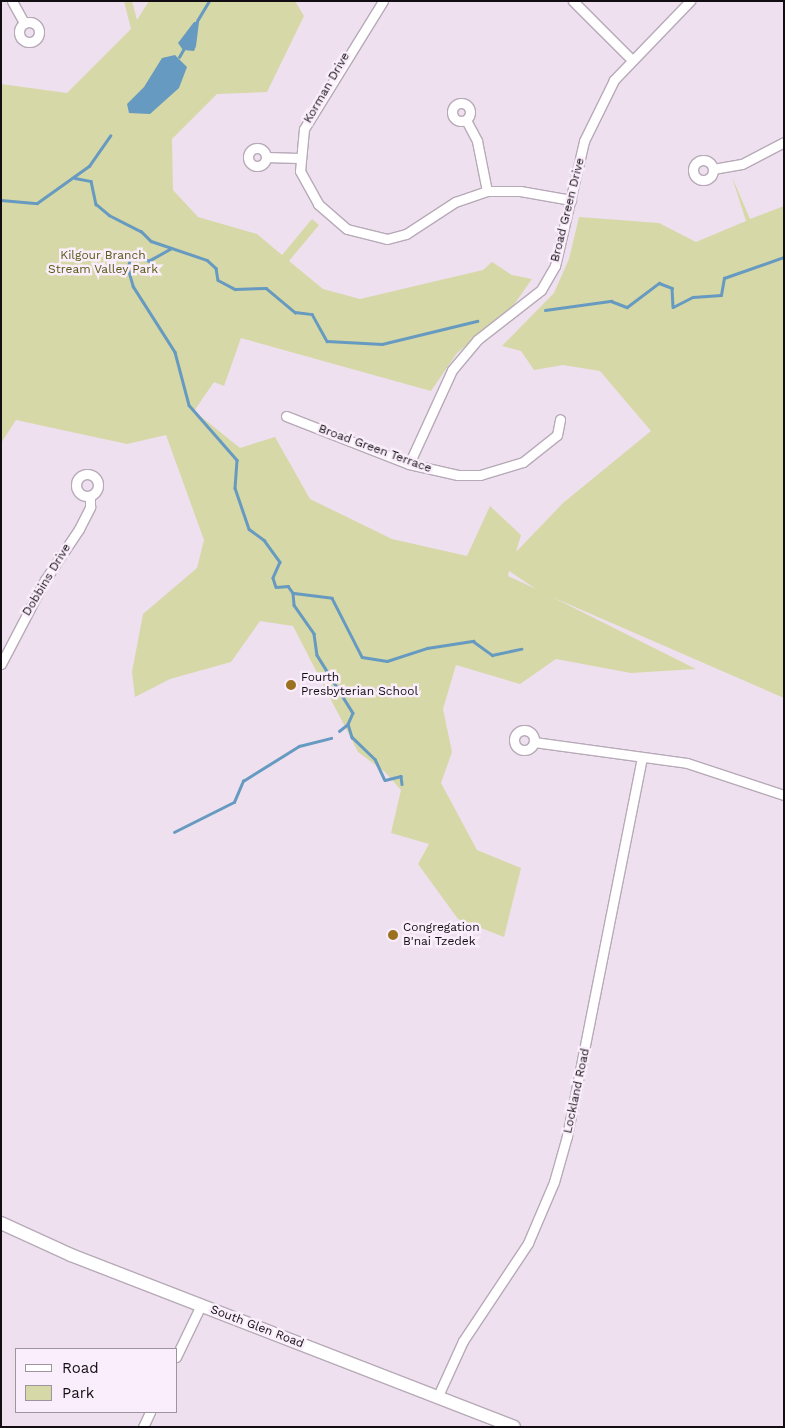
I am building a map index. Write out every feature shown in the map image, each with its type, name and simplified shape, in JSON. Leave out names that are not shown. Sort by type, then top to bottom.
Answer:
[{"type":"main road","name":"South Glen Road","points":[[1,1223],[201,1306],[514,1427]]},
{"type":"street","points":[[12,1],[24,24]]},
{"type":"street","points":[[573,1],[632,60]]},
{"type":"street","name":"Broad Green Drive","points":[[409,464],[452,370],[477,340],[541,290],[560,253],[571,200],[594,117],[632,60],[690,1]]},
{"type":"street","name":"Korman Drive","points":[[380,2],[304,129],[298,158],[307,188],[318,204],[347,229],[374,238],[406,234],[455,202],[487,192],[520,190],[571,200]]},
{"type":"street","points":[[466,120],[477,141],[487,192]]},
{"type":"street","points":[[713,169],[742,164],[784,142]]},
{"type":"street","points":[[266,157],[298,158]]},
{"type":"street","name":"Broad Green Terrace","points":[[286,416],[409,464],[458,475],[502,470],[548,445],[557,435],[560,419]]},
{"type":"street","name":"Dobbins Drive","points":[[1,664],[44,580],[79,529],[90,508],[90,496]]},
{"type":"street","points":[[534,742],[722,771],[784,794]]},
{"type":"street","name":"Lockland Road","points":[[438,1398],[463,1341],[528,1243],[554,1182],[568,1136],[642,758]]},
{"type":"street","points":[[178,1353],[201,1306]]},
{"type":"street","points":[[143,1427],[150,1413]]},
{"type":"green space","name":"Kilgour Branch Stream Valley Park","points":[[124,1],[132,1],[137,20],[149,1],[295,1],[304,16],[267,92],[217,94],[172,139],[173,190],[198,217],[257,234],[282,255],[312,219],[319,225],[289,261],[323,289],[360,299],[483,270],[492,262],[512,275],[532,279],[513,306],[457,353],[431,391],[241,338],[224,386],[214,382],[194,411],[240,448],[275,437],[310,499],[392,539],[467,556],[490,506],[521,535],[516,552],[563,503],[651,431],[600,371],[563,365],[534,370],[521,351],[502,346],[554,293],[569,259],[579,217],[659,223],[696,242],[746,221],[732,177],[750,219],[784,206],[784,698],[552,597],[696,669],[631,673],[556,659],[520,684],[456,665],[443,709],[452,752],[441,783],[477,850],[521,868],[504,937],[458,919],[418,864],[429,844],[391,833],[401,790],[385,772],[358,752],[293,626],[260,621],[231,662],[170,679],[135,697],[132,672],[143,614],[197,568],[204,540],[166,435],[127,444],[16,420],[1,443],[1,84],[67,93],[131,29]],"holes":[[[509,571],[536,589],[508,576]]]},
{"type":"water","points":[[194,22],[199,22],[196,46],[194,51],[183,50],[178,43]]},
{"type":"water","points":[[175,55],[187,67],[179,88],[150,114],[129,113],[127,104],[144,87],[162,58]]},
{"type":"waterway","points":[[197,21],[209,1]]},
{"type":"waterway","points":[[179,57],[183,50]]},
{"type":"waterway","points":[[1,200],[37,203],[89,166],[110,136]]},
{"type":"waterway","points":[[75,178],[91,181],[96,204],[109,215],[141,231],[151,241],[207,260],[216,268],[218,280],[235,289],[266,288],[295,312],[312,314],[327,341],[382,344],[477,321]]},
{"type":"waterway","points":[[171,249],[149,261],[131,257],[128,268],[133,286],[175,352],[189,405],[237,460],[235,488],[249,529],[264,540],[280,562],[273,578],[276,587],[288,586],[293,593],[294,605],[314,634],[317,655],[353,713],[348,724],[352,737],[375,759],[385,780],[401,776],[402,784]]},
{"type":"waterway","points":[[545,310],[611,301],[627,307],[659,283],[672,288],[673,307],[693,297],[721,295],[724,278],[784,257]]},
{"type":"waterway","points":[[294,593],[332,598],[362,657],[387,661],[427,648],[473,641],[492,655],[521,649]]},
{"type":"waterway","points":[[339,731],[348,724]]},
{"type":"waterway","points":[[174,832],[234,802],[243,781],[299,746],[331,738]]},
{"type":"place","name":"Fourth Presbyterian School","points":[[291,685]]},
{"type":"place","name":"Congregation B'nai Tzedek","points":[[393,935]]}]
